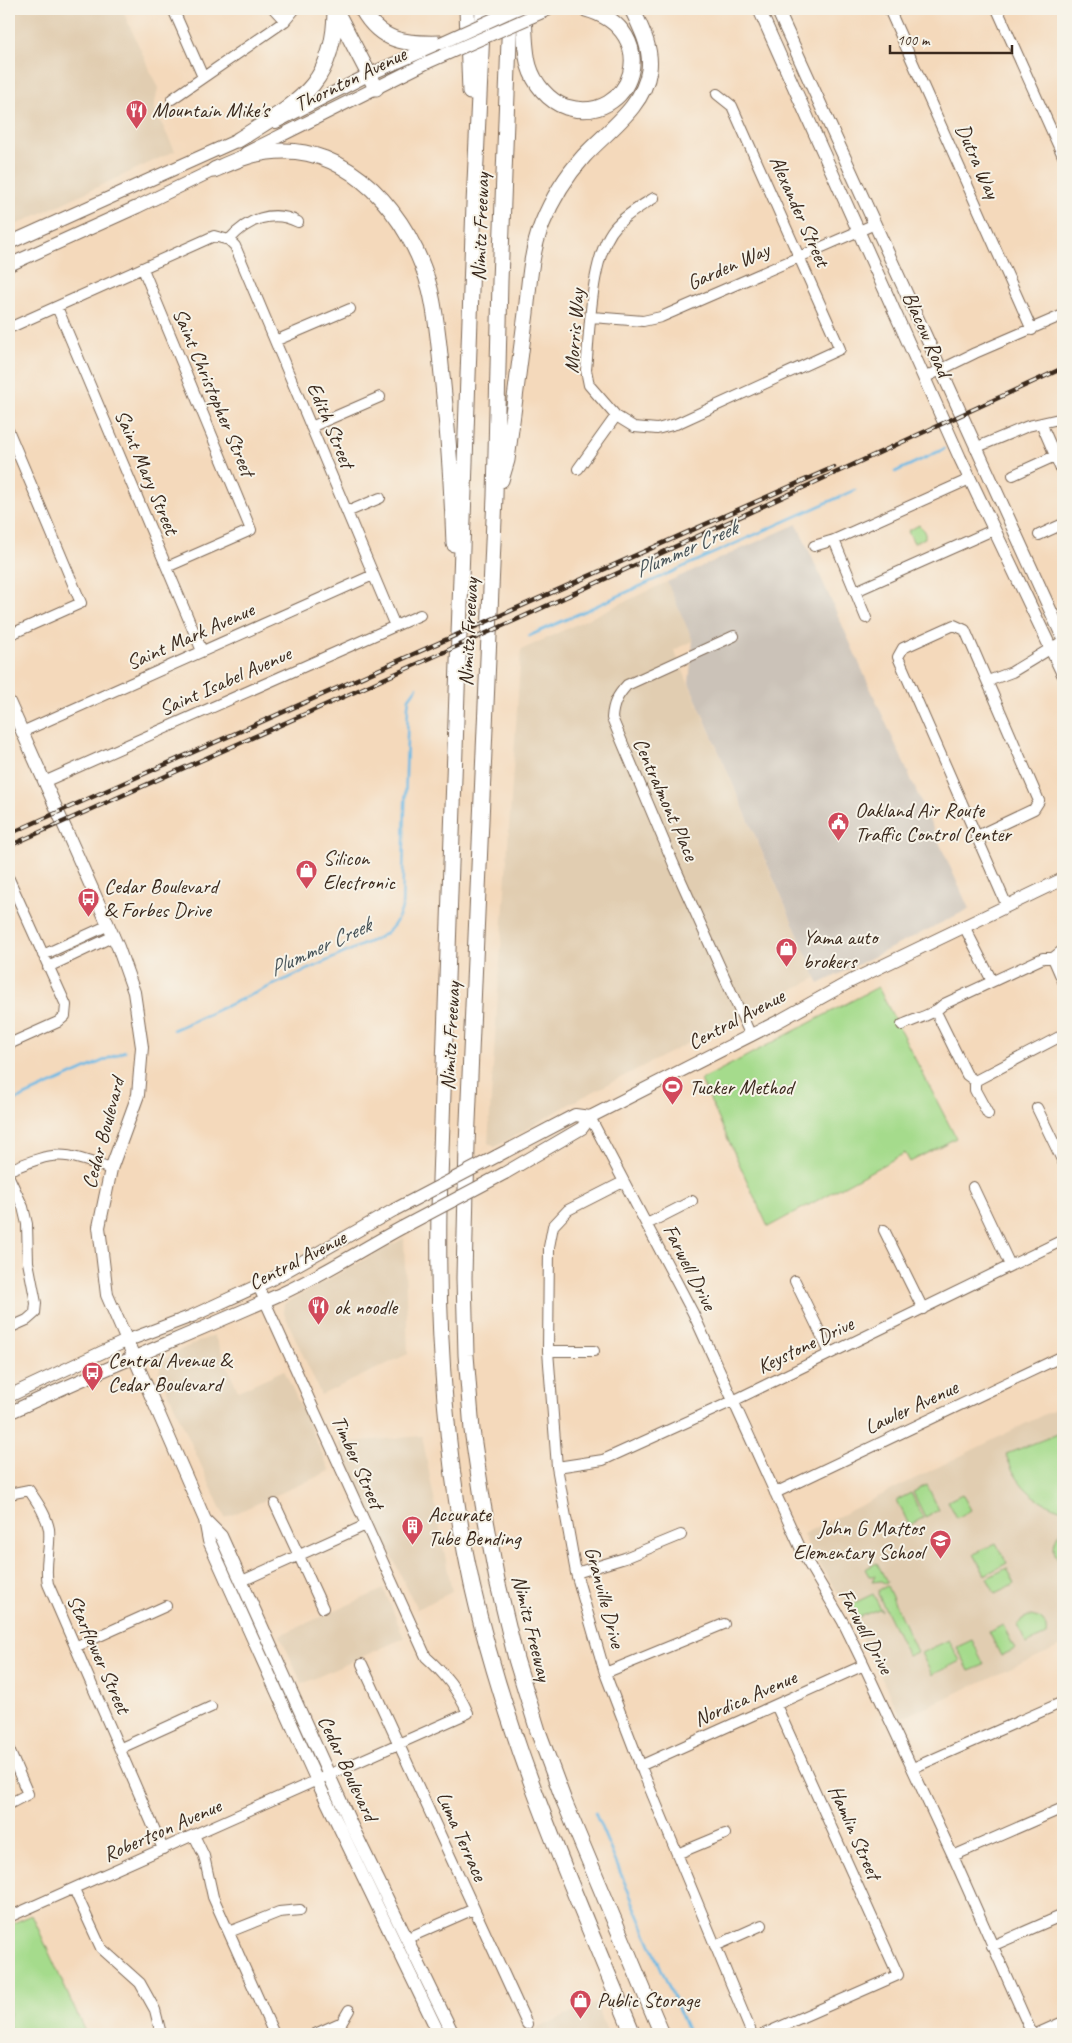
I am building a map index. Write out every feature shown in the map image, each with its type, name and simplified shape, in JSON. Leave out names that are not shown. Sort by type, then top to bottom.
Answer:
[{"type":"highway","points":[[362,9],[369,22],[380,32],[394,40],[410,44],[441,43]]},
{"type":"highway","points":[[467,9],[474,204]]},
{"type":"highway","name":"Nimitz Freeway","points":[[483,9],[474,204],[438,1275],[443,1375],[456,1497],[472,1585],[492,1664],[515,1739],[541,1811],[633,2034]]},
{"type":"highway","name":"Nimitz Freeway","points":[[510,9],[500,281],[496,496],[465,1211],[466,1355],[472,1430],[497,1580],[516,1659],[538,1731],[575,1828],[662,2034]]},
{"type":"highway","points":[[524,9],[527,52],[535,79],[545,93],[558,104],[578,110],[598,108],[614,100],[625,86],[632,69],[632,52],[627,36],[615,22],[600,12],[586,9]]},
{"type":"highway","points":[[496,496],[507,460],[532,266],[541,226],[569,174],[583,157],[628,112],[640,98],[646,85],[649,54],[646,39],[632,9]]},
{"type":"highway","points":[[336,10],[373,81]]},
{"type":"highway","points":[[238,140],[297,102],[310,91],[325,66],[330,52],[336,10]]},
{"type":"highway","points":[[214,170],[251,155],[270,152],[307,153],[324,158],[340,165],[372,189],[386,204],[409,237],[430,287],[438,335],[449,438],[460,656]]},
{"type":"main road","name":"Thornton Avenue","points":[[9,265],[145,204],[214,170],[441,43],[516,9]]},
{"type":"main road","name":"Thornton Avenue","points":[[9,244],[373,81],[428,62],[549,9]]},
{"type":"main road","name":"Blacow Road","points":[[759,9],[993,530],[1063,674]]},
{"type":"main road","name":"Blacow Road","points":[[777,9],[1063,640]]},
{"type":"main road","points":[[970,479],[984,486],[995,505],[1008,518]]},
{"type":"main road","name":"Cedar Boulevard","points":[[9,702],[111,931],[134,992],[142,1047],[138,1095],[111,1169],[99,1226],[107,1295],[205,1520],[209,1542],[317,1781],[439,2034]]},
{"type":"main road","name":"Central Avenue","points":[[9,1413],[285,1292],[506,1173],[582,1128],[590,1117],[751,1036],[817,998],[1063,879]]},
{"type":"main road","name":"Central Avenue","points":[[9,1396],[126,1341],[192,1316],[258,1286],[394,1210],[575,1115],[590,1117]]},
{"type":"main road","name":"Cedar Boulevard","points":[[205,1520],[221,1536],[329,1775],[453,2034]]},
{"type":"street","points":[[173,9],[203,77]]},
{"type":"street","points":[[274,9],[285,21]]},
{"type":"street","points":[[172,99],[285,21],[295,9]]},
{"type":"street","name":"Dutra Way","points":[[888,9],[1032,330]]},
{"type":"street","points":[[997,9],[1063,156]]},
{"type":"street","name":"Alexander Street","points":[[717,94],[732,106],[800,255],[840,349]]},
{"type":"street","name":"Morris Way","points":[[654,198],[627,215],[615,226],[603,247],[596,272],[586,370],[589,385],[616,416],[634,427],[657,429],[676,424],[840,349]]},
{"type":"street","points":[[9,328],[214,236],[229,240],[247,224],[277,214],[298,222]]},
{"type":"street","name":"Garden Way","points":[[592,317],[643,321],[661,317],[875,224]]},
{"type":"street","name":"Edith Street","points":[[229,240],[235,246],[395,626]]},
{"type":"street","name":"Saint Christopher Street","points":[[142,269],[251,530],[167,567]]},
{"type":"street","name":"Saint Mary Street","points":[[58,307],[202,651]]},
{"type":"street","points":[[275,341],[350,309]]},
{"type":"street","points":[[924,378],[975,353],[1063,316]]},
{"type":"street","points":[[311,427],[380,397]]},
{"type":"street","points":[[578,469],[616,416]]},
{"type":"street","points":[[976,448],[1028,426],[1063,418]]},
{"type":"street","points":[[1041,423],[1063,474]]},
{"type":"street","points":[[9,432],[81,603],[9,635]]},
{"type":"street","points":[[1013,475],[1055,456]]},
{"type":"street","points":[[814,546],[834,540],[970,479]]},
{"type":"street","points":[[347,512],[380,498]]},
{"type":"street","points":[[1039,534],[1063,524]]},
{"type":"street","points":[[856,590],[993,530]]},
{"type":"street","points":[[834,540],[866,618]]},
{"type":"street","name":"Saint Mark Avenue","points":[[22,732],[373,575]]},
{"type":"street","name":"Saint Isabel Avenue","points":[[44,782],[420,614]]},
{"type":"street","points":[[977,836],[1034,808],[1039,803],[965,630],[954,625],[903,648],[898,657],[1007,906]]},
{"type":"street","name":"Centralmont Place","points":[[734,636],[627,685],[618,694],[613,705],[612,718],[674,865],[751,1036]]},
{"type":"street","points":[[988,682],[1012,672],[1063,640]]},
{"type":"street","points":[[9,879],[66,1005],[65,1016],[58,1022],[9,1044]]},
{"type":"street","points":[[964,926],[992,981]]},
{"type":"street","points":[[43,955],[111,931]]},
{"type":"street","points":[[48,967],[111,931]]},
{"type":"street","points":[[902,1025],[936,1012],[944,1004],[1043,958],[1053,958],[1063,950]]},
{"type":"street","points":[[1053,958],[1063,981]]},
{"type":"street","points":[[936,1012],[967,1074],[974,1081],[975,1090],[988,1114]]},
{"type":"street","points":[[974,1081],[1063,1034]]},
{"type":"street","points":[[1037,1108],[1063,1162]]},
{"type":"street","name":"Farwell Drive","points":[[590,1117],[693,1313],[804,1556],[843,1622],[864,1665],[913,1768],[1032,2034]]},
{"type":"street","points":[[9,1170],[43,1156],[57,1154],[74,1156],[111,1169]]},
{"type":"street","points":[[9,1177],[23,1207],[27,1224],[28,1262],[36,1303],[35,1313],[27,1320],[9,1328]]},
{"type":"street","name":"Granville Drive","points":[[623,1182],[568,1210],[552,1226],[549,1246],[548,1351],[557,1467],[576,1573],[605,1673],[640,1766],[752,2034]]},
{"type":"street","points":[[973,1187],[1010,1265]]},
{"type":"street","points":[[647,1224],[692,1200]]},
{"type":"street","points":[[884,1230],[923,1309]]},
{"type":"street","name":"Keystone Drive","points":[[557,1467],[603,1460],[733,1401],[1063,1240]]},
{"type":"street","points":[[795,1281],[830,1353]]},
{"type":"street","name":"Timber Street","points":[[258,1286],[426,1657],[446,1674],[459,1693],[468,1713],[399,1744]]},
{"type":"street","points":[[548,1351],[594,1352]]},
{"type":"street","name":"Lawler Avenue","points":[[775,1493],[1063,1356]]},
{"type":"street","name":"Starflower Street","points":[[9,1494],[29,1490],[40,1506],[48,1528],[45,1570],[48,1584],[121,1748],[163,1849]]},
{"type":"street","points":[[275,1504],[323,1608]]},
{"type":"street","points":[[242,1581],[366,1525]]},
{"type":"street","points":[[576,1573],[625,1558],[681,1536]]},
{"type":"street","points":[[76,1647],[166,1606]]},
{"type":"street","points":[[605,1673],[724,1624]]},
{"type":"street","name":"Luma Terrace","points":[[362,1664],[527,2024]]},
{"type":"street","name":"Nordica Avenue","points":[[640,1766],[864,1665]]},
{"type":"street","points":[[913,1768],[1063,1702]]},
{"type":"street","name":"Hamlin Street","points":[[764,2034],[898,1975],[776,1704]]},
{"type":"street","points":[[121,1748],[211,1707]]},
{"type":"street","name":"Robertson Avenue","points":[[9,1917],[399,1744]]},
{"type":"street","points":[[9,1750],[28,1794],[9,1804]]},
{"type":"street","points":[[953,1856],[1063,1808]]},
{"type":"street","points":[[677,1854],[725,1834]]},
{"type":"street","points":[[194,1835],[204,1856],[213,1897],[274,2034]]},
{"type":"street","points":[[74,1889],[101,1948],[140,1982],[155,2010],[161,2034]]},
{"type":"street","points":[[408,1938],[474,1908]]},
{"type":"street","points":[[229,1932],[279,1912],[300,1910]]},
{"type":"street","points":[[992,1946],[1063,1915]]},
{"type":"street","points":[[715,1946],[762,1925]]},
{"type":"street","points":[[315,2034],[342,2022],[349,2010]]},
{"type":"street","points":[[1036,2034],[1063,2022]]},
{"type":"shaded area","points":[[9,9],[122,9],[158,88],[154,108],[175,151],[9,228]]},
{"type":"shaded area","points":[[797,524],[969,909],[819,984],[689,683],[693,641],[667,582]]},
{"type":"shaded area","points":[[667,582],[693,641],[674,650],[816,978],[575,1101],[495,1147],[488,1143],[521,650]]},
{"type":"shaded area","points":[[404,1238],[408,1354],[321,1395],[283,1311],[284,1304]]},
{"type":"shaded area","points":[[214,1335],[238,1391],[284,1370],[330,1471],[225,1518],[159,1372],[162,1362],[171,1354]]},
{"type":"shaded area","name":"John G Mattos Elementary School","points":[[1063,1405],[1063,1645],[901,1718],[847,1607],[811,1552],[803,1534]]},
{"type":"shaded area","points":[[422,1436],[452,1592],[417,1609],[338,1443]]},
{"type":"shaded area","points":[[384,1589],[404,1638],[302,1684],[280,1635]]},
{"type":"shaded area","name":"Public Storage","points":[[595,2003],[608,2034],[524,2034]]},
{"type":"green space","points":[[919,525],[925,531],[925,538],[914,543],[908,531]]},
{"type":"green space","points":[[878,987],[956,1138],[910,1162],[905,1153],[768,1227],[701,1080]]},
{"type":"green space","points":[[1063,1432],[1063,1510],[1043,1502],[1027,1490],[1015,1474],[1006,1454]]},
{"type":"green space","points":[[927,1485],[939,1510],[925,1517],[913,1492]]},
{"type":"green space","points":[[911,1493],[923,1518],[909,1525],[897,1500]]},
{"type":"green space","points":[[962,1494],[971,1510],[957,1518],[948,1501]]},
{"type":"green space","points":[[1061,1531],[1063,1531],[1063,1566],[1059,1562],[1054,1549],[1054,1544]]},
{"type":"green space","points":[[996,1543],[1007,1563],[985,1575],[974,1554]]},
{"type":"green space","points":[[877,1563],[887,1582],[886,1584],[881,1581],[872,1582],[875,1576],[869,1576],[865,1569]]},
{"type":"green space","points":[[1007,1568],[1015,1584],[995,1594],[987,1578]]},
{"type":"green space","points":[[887,1586],[917,1652],[908,1656],[878,1594],[879,1590]]},
{"type":"green space","points":[[873,1594],[882,1611],[879,1609],[856,1618],[848,1606]]},
{"type":"green space","points":[[1029,1616],[1037,1617],[1043,1621],[1046,1627],[1046,1635],[1026,1644],[1018,1625],[1022,1619]]},
{"type":"green space","points":[[1003,1625],[1015,1649],[1001,1656],[989,1632]]},
{"type":"green space","points":[[949,1640],[960,1661],[932,1675],[921,1653]]},
{"type":"green space","points":[[972,1640],[984,1665],[969,1671],[957,1647]]},
{"type":"green space","points":[[32,1915],[86,2034],[9,2034],[9,1925]]},
{"type":"waterway","name":"Plummer Creek","points":[[895,472],[944,449]]},
{"type":"waterway","name":"Plummer Creek","points":[[529,636],[855,490]]},
{"type":"waterway","name":"Plummer Creek","points":[[173,1030],[380,937],[394,925],[402,908],[408,706],[409,698],[417,687]]},
{"type":"waterway","name":"Plummer Creek","points":[[9,1103],[125,1051]]},
{"type":"waterway","points":[[595,1813],[689,2034]]},
{"type":"railway","points":[[9,846],[518,619],[1063,368]]},
{"type":"railway","points":[[9,834],[834,467]]},
{"type":"place","name":"Mountain Mike's","points":[[136,129]]},
{"type":"place","name":"Oakland Air Route Traffic Control Center","points":[[839,841]]},
{"type":"place","name":"Silicon Electronic","points":[[307,889]]},
{"type":"place","name":"Cedar Boulevard & Forbes Drive","points":[[88,917]]},
{"type":"place","name":"Yama auto brokers","points":[[787,968]]},
{"type":"place","name":"Tucker Method","points":[[673,1106]]},
{"type":"place","name":"ok noodle","points":[[318,1326]]},
{"type":"place","name":"Central Avenue & Cedar Boulevard","points":[[92,1391]]},
{"type":"place","name":"Accurate Tube Bending","points":[[412,1545]]},
{"type":"place","name":"John G Mattos Elementary School","points":[[940,1559]]},
{"type":"place","name":"Public Storage","points":[[581,2019]]}]
